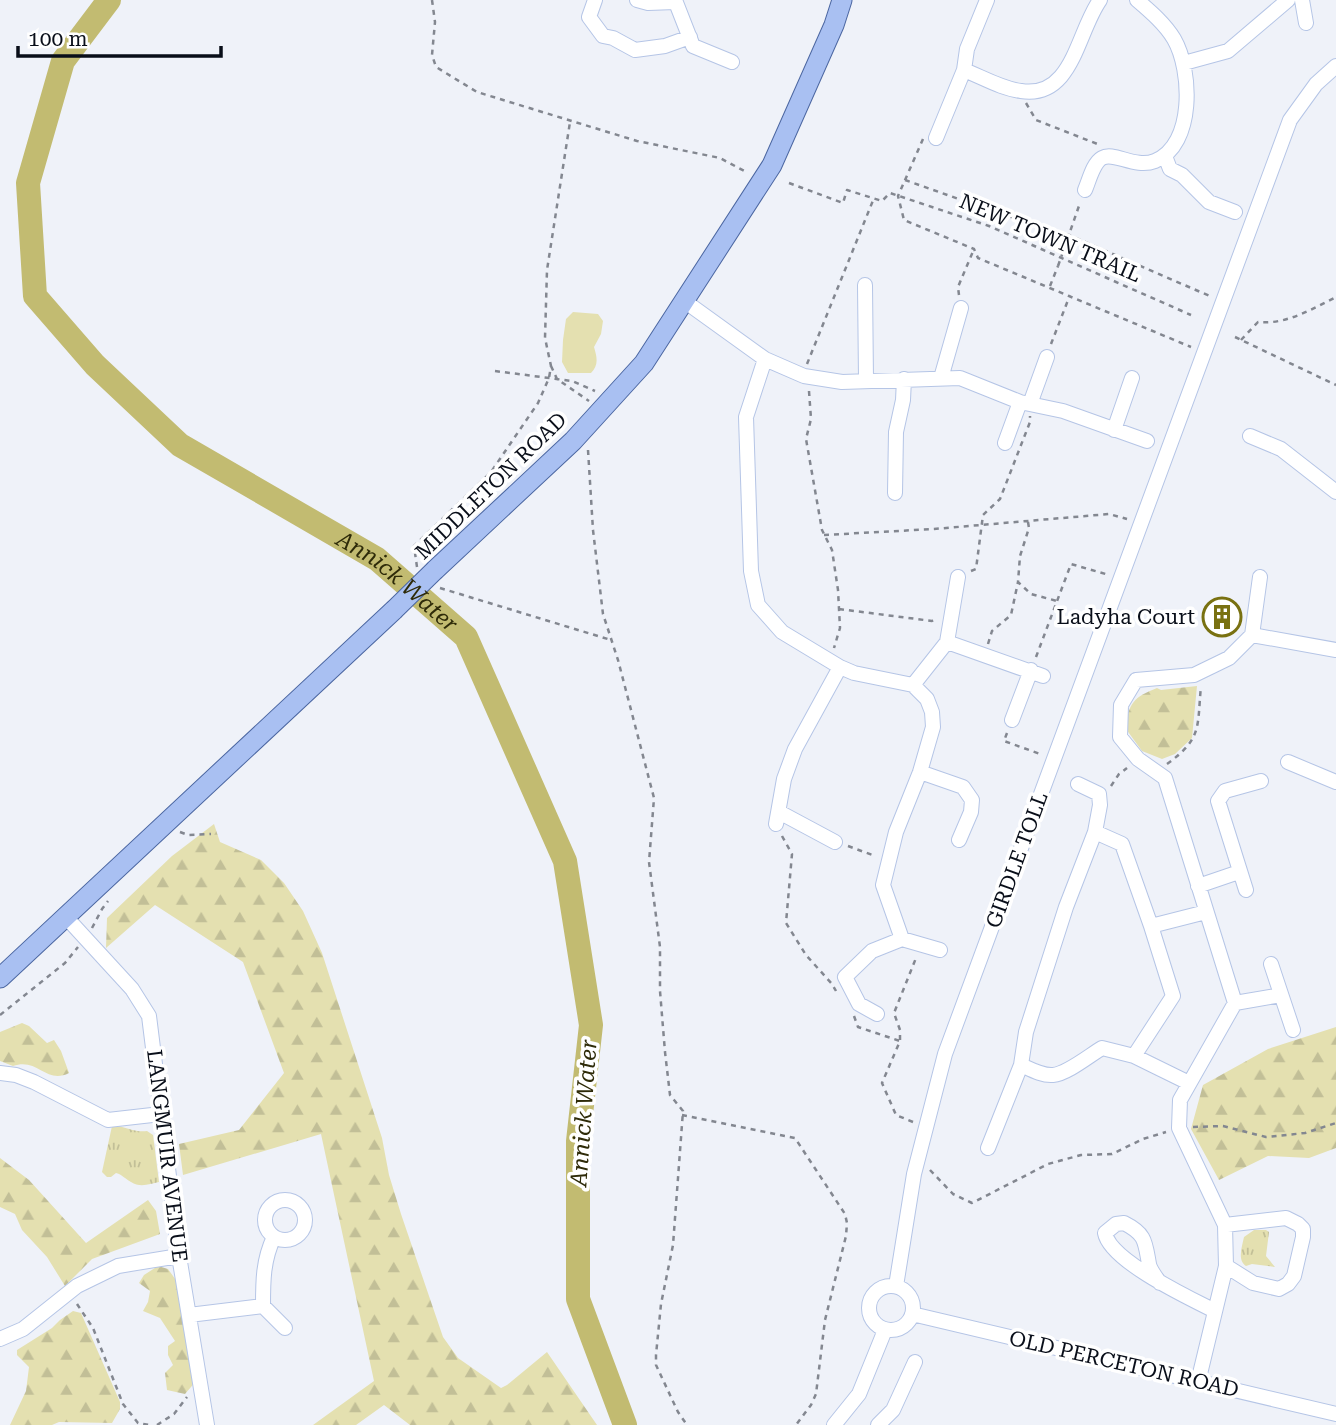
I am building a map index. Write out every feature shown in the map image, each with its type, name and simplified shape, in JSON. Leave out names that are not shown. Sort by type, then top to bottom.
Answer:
[{"type":"main road","name":"MIDDLETON ROAD","points":[[0,978],[431,576],[576,437],[644,363],[772,165],[834,25],[842,0]]},
{"type":"street","points":[[595,0],[589,17],[603,36],[613,38],[635,50],[665,46],[690,37]]},
{"type":"street","points":[[637,0],[648,3],[675,1],[693,46],[733,62]]},
{"type":"street","points":[[930,136],[964,70],[967,49],[987,0]]},
{"type":"street","points":[[964,70],[1020,91],[1039,91],[1054,85],[1066,73],[1092,11],[1100,0]]},
{"type":"street","points":[[1084,190],[1096,163],[1103,158],[1111,156],[1139,164],[1153,162],[1165,156],[1182,127],[1186,98],[1184,63],[1175,41],[1163,23],[1137,0]]},
{"type":"street","points":[[1184,63],[1228,51],[1288,0]]},
{"type":"street","points":[[1302,0],[1306,23]]},
{"type":"street","name":"GIRDLE TOLL","points":[[896,1286],[918,1158],[945,1054],[1290,120],[1316,84],[1336,66]]},
{"type":"street","points":[[1165,156],[1170,169],[1182,175],[1209,202],[1235,212]]},
{"type":"street","points":[[865,285],[868,356],[866,380]]},
{"type":"street","points":[[683,300],[765,359],[808,377],[842,382],[960,378],[1025,403],[1063,411],[1147,441]]},
{"type":"street","points":[[941,378],[961,308]]},
{"type":"street","points":[[1005,443],[1046,357]]},
{"type":"street","points":[[765,359],[746,417],[753,586],[758,605],[782,632],[835,664],[854,673],[913,685],[927,699],[932,712],[933,727],[920,772],[896,832],[883,885],[902,939]]},
{"type":"street","points":[[895,494],[896,446],[904,379]]},
{"type":"street","points":[[1114,430],[1132,379]]},
{"type":"street","points":[[1250,436],[1281,449],[1336,492]]},
{"type":"street","points":[[913,685],[947,642],[958,577]]},
{"type":"street","points":[[1198,1382],[1226,1266],[1225,1225],[1179,1128],[1180,1100],[1234,1003],[1165,778],[1138,760],[1120,737],[1121,705],[1136,680],[1194,675],[1229,659],[1252,635],[1260,577]]},
{"type":"street","points":[[1252,635],[1336,650]]},
{"type":"street","points":[[947,642],[1037,673],[1012,720]]},
{"type":"street","points":[[835,664],[783,779],[777,818],[835,842]]},
{"type":"street","points":[[1288,762],[1336,782]]},
{"type":"street","points":[[920,772],[963,788],[972,800],[971,812],[959,840]]},
{"type":"street","points":[[1245,890],[1218,801],[1225,791],[1261,781]]},
{"type":"street","points":[[988,1148],[1021,1065],[1026,1032],[1066,907],[1095,832],[1100,805],[1098,794],[1078,784]]},
{"type":"street","points":[[1095,832],[1122,844],[1173,996],[1134,1056]]},
{"type":"street","points":[[1198,886],[1239,872]]},
{"type":"street","points":[[1151,926],[1206,912]]},
{"type":"street","name":"LANGMUIR AVENUE","points":[[65,916],[132,989],[149,1016],[179,1256],[207,1425]]},
{"type":"street","points":[[877,1014],[859,1004],[845,977],[872,951],[902,939],[940,950]]},
{"type":"street","points":[[1271,964],[1293,1030]]},
{"type":"street","points":[[1234,1003],[1281,995]]},
{"type":"street","points":[[1021,1065],[1053,1075],[1065,1071],[1102,1048],[1134,1056],[1189,1083]]},
{"type":"street","points":[[0,1073],[16,1075],[34,1082],[108,1119],[161,1114]]},
{"type":"street","points":[[1225,1225],[1286,1218],[1303,1229],[1294,1276],[1288,1284],[1279,1289],[1252,1283],[1226,1266]]},
{"type":"street","points":[[274,1237],[267,1252],[262,1276],[263,1306],[285,1328]]},
{"type":"street","points":[[0,1339],[23,1329],[69,1293],[118,1266],[179,1256]]},
{"type":"street","points":[[1160,1283],[1215,1311]]},
{"type":"street","points":[[896,1286],[908,1294],[913,1306],[912,1314],[904,1326],[885,1330],[869,1315],[870,1299],[882,1288],[896,1286]]},
{"type":"street","points":[[189,1315],[263,1306]]},
{"type":"street","name":"OLD PERCETON ROAD","points":[[912,1314],[1336,1414]]},
{"type":"street","points":[[839,1423],[859,1394],[885,1330]]},
{"type":"street","points":[[878,1425],[893,1410],[915,1363]]},
{"type":"path","points":[[432,0],[435,22],[432,55],[436,67],[477,92],[637,141],[720,159],[754,176]]},
{"type":"path","points":[[1036,120],[1107,148],[1111,156]]},
{"type":"path","points":[[570,122],[547,270],[545,338],[551,366],[557,379],[604,407]]},
{"type":"path","points":[[930,136],[898,196],[904,220],[974,249],[978,258],[1193,348]]},
{"type":"path","points":[[905,180],[1069,235],[1212,297]]},
{"type":"path","name":"NEW TOWN TRAIL","points":[[789,183],[843,203],[847,190],[882,201],[890,192],[989,226],[1191,315]]},
{"type":"path","points":[[1050,287],[1084,190]]},
{"type":"path","points":[[835,664],[840,628],[839,609],[832,550],[824,534],[806,439],[811,419],[807,360],[874,198]]},
{"type":"path","points":[[961,308],[958,287],[974,249]]},
{"type":"path","points":[[1046,357],[1070,295]]},
{"type":"path","points":[[1241,340],[1258,322],[1274,324],[1307,312],[1336,297]]},
{"type":"path","points":[[1235,337],[1336,385]]},
{"type":"path","points":[[551,366],[549,378],[532,412],[491,472],[414,546],[415,565],[431,576],[611,640]]},
{"type":"path","points":[[495,371],[572,381],[593,389],[604,407]]},
{"type":"path","points":[[958,577],[976,569],[983,515],[1000,499],[1025,435]]},
{"type":"path","points":[[576,437],[588,449],[593,530],[604,614],[654,797],[649,862],[660,947],[665,1052],[670,1095],[683,1111],[673,1245],[665,1283],[656,1365],[687,1425]]},
{"type":"path","points":[[824,534],[982,526],[1109,514],[1128,519],[1125,530]]},
{"type":"path","points":[[985,654],[992,631],[1011,615],[1028,522]]},
{"type":"path","points":[[1037,673],[1043,640],[1070,564],[1109,575]]},
{"type":"path","points":[[1018,582],[1031,594],[1056,601]]},
{"type":"path","points":[[839,609],[932,621],[951,615]]},
{"type":"path","points":[[1155,772],[1189,746],[1196,737],[1203,670]]},
{"type":"path","points":[[1012,720],[1004,741],[1044,755]]},
{"type":"path","points":[[1100,805],[1119,774],[1138,760]]},
{"type":"path","points":[[177,830],[188,835],[211,834]]},
{"type":"path","points":[[835,842],[889,861]]},
{"type":"path","points":[[0,1015],[65,963],[84,937]]},
{"type":"path","points":[[900,1041],[900,1030],[894,1013],[921,945]]},
{"type":"path","points":[[682,1115],[795,1138],[845,1214],[846,1236],[825,1320],[816,1394],[796,1425]]},
{"type":"path","points":[[918,1158],[953,1194],[972,1203],[1048,1164],[1081,1155],[1112,1154],[1143,1139],[1179,1128],[1223,1126],[1266,1137],[1305,1133],[1336,1124]]},
{"type":"path","points":[[69,1293],[93,1328],[123,1404],[138,1423],[150,1425]]},
{"type":"path","points":[[157,1425],[174,1413],[200,1381]]},
{"type":"green space","points":[[573,312],[598,314],[603,321],[601,334],[594,347],[596,364],[591,373],[568,373],[562,362],[566,319]]},
{"type":"green space","points":[[1197,686],[1192,738],[1175,754],[1162,759],[1142,751],[1126,729],[1128,713],[1134,702],[1157,688],[1161,690]]},
{"type":"green space","points":[[214,824],[220,842],[261,860],[284,883],[303,911],[322,953],[382,1138],[389,1175],[401,1214],[443,1337],[458,1358],[501,1388],[547,1352],[597,1425],[410,1425],[384,1405],[356,1425],[313,1425],[374,1381],[321,1134],[183,1175],[179,1144],[239,1130],[284,1073],[243,962],[155,905],[106,948],[107,918],[172,856]]},
{"type":"green space","points":[[22,1023],[47,1043],[54,1040],[69,1073],[54,1076],[29,1065],[13,1066],[0,1061],[0,1032]]},
{"type":"green space","points":[[1336,1027],[1336,1148],[1309,1158],[1268,1156],[1219,1180],[1191,1129],[1203,1085],[1268,1049]]},
{"type":"green space","points":[[112,1126],[147,1131],[153,1135],[159,1182],[138,1185],[116,1173],[107,1177],[102,1172]]},
{"type":"green space","points":[[0,1158],[29,1180],[86,1243],[148,1200],[156,1211],[160,1234],[92,1259],[65,1286],[47,1257],[22,1230],[15,1214],[0,1207]]},
{"type":"green space","points":[[1254,1230],[1269,1232],[1266,1256],[1275,1267],[1252,1264],[1246,1266],[1243,1263],[1241,1253],[1244,1237]]},
{"type":"green space","points":[[158,1266],[168,1269],[178,1283],[197,1380],[185,1394],[167,1390],[165,1373],[173,1365],[168,1355],[168,1346],[175,1341],[160,1318],[143,1311],[150,1291],[139,1283],[144,1275]]},
{"type":"green space","points":[[73,1311],[81,1313],[120,1402],[120,1409],[112,1423],[10,1425],[26,1391],[29,1367],[17,1355],[17,1350]]},
{"type":"waterway","name":"Annick Water","points":[[109,0],[63,61],[28,183],[35,296],[95,365],[180,445],[377,559],[466,637],[565,861],[591,1025],[578,1141],[578,1299],[625,1425]]},
{"type":"place","name":"Ladyha Court","points":[[1222,617]]}]
